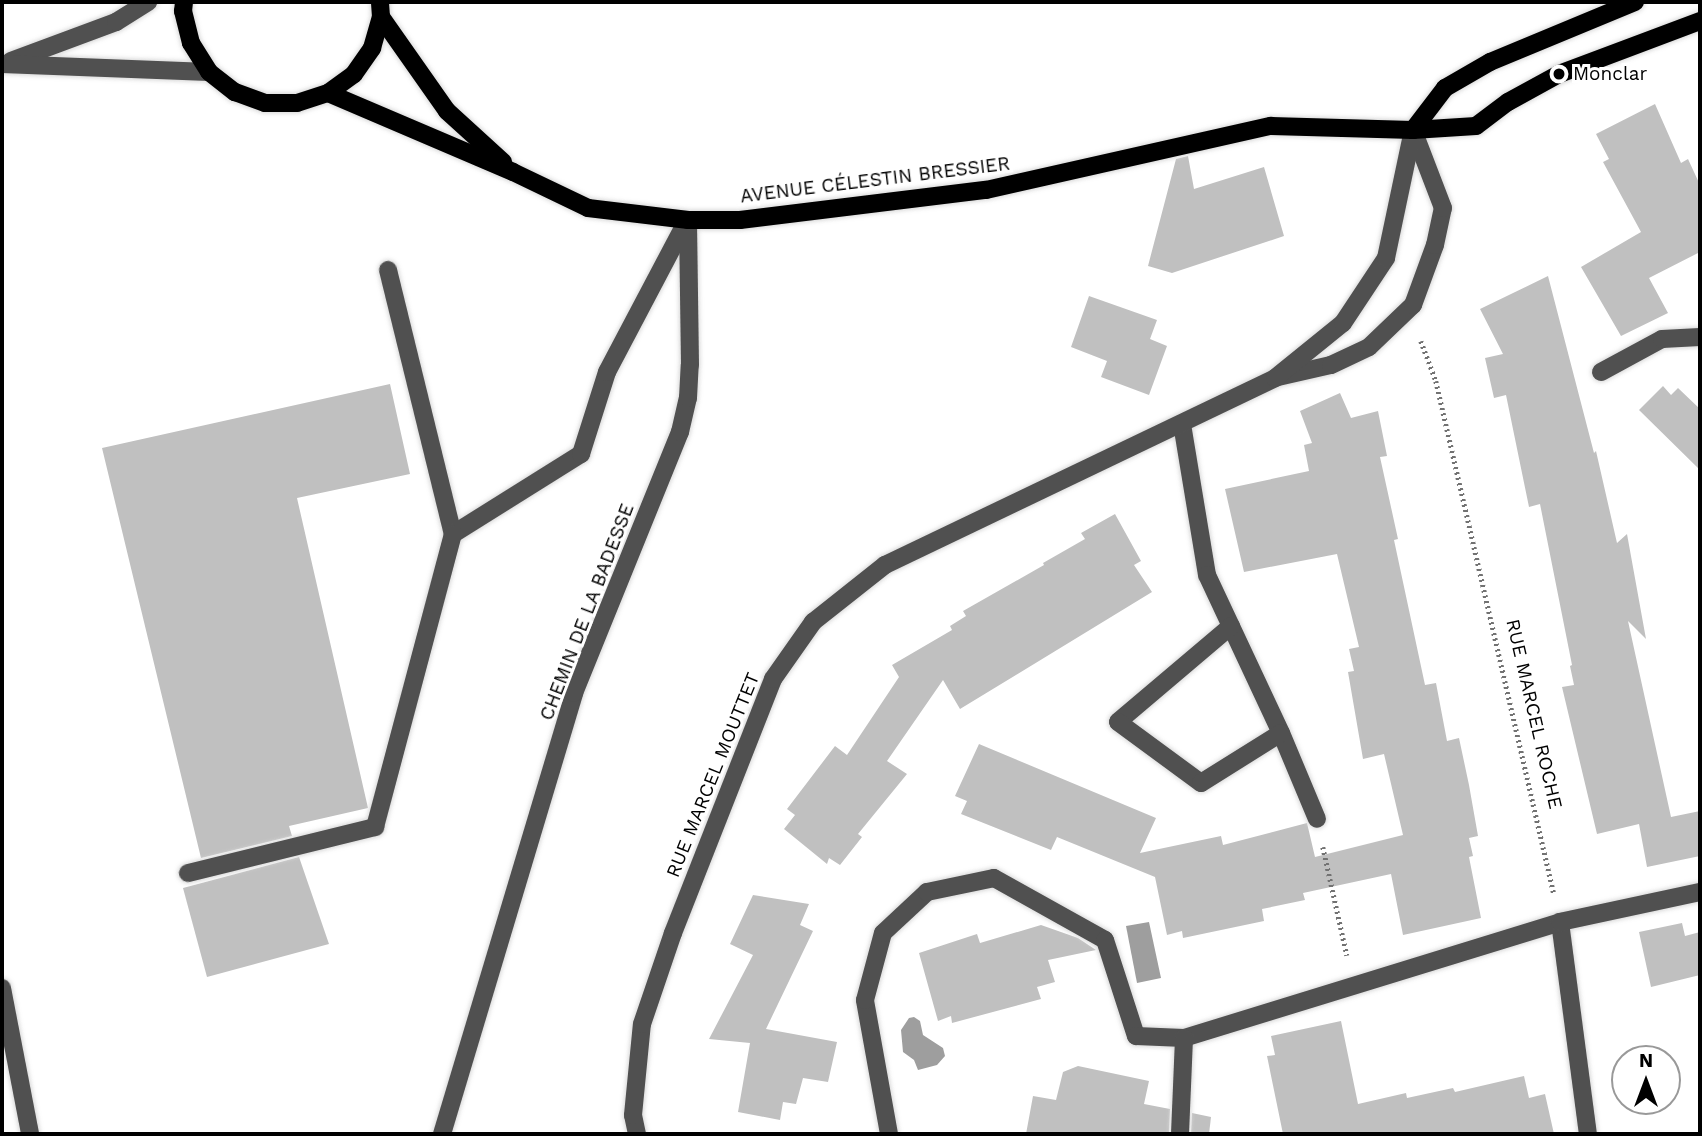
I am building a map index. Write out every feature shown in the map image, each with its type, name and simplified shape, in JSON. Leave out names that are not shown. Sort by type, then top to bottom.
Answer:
[{"type":"main road","points":[[184,2],[183,11],[191,43],[209,72],[234,92],[265,103],[297,103],[328,93],[354,74],[372,48],[381,9]]},
{"type":"main road","points":[[1413,130],[1445,88],[1490,62],[1635,2]]},
{"type":"main road","name":"AVENUE CÉLESTIN BRESSIER","points":[[381,9],[447,111],[513,172]]},
{"type":"main road","name":"AVENUE CÉLESTIN BRESSIER","points":[[328,93],[513,172],[588,208],[688,219],[740,219],[986,190],[1270,126],[1413,130],[1476,126],[1508,102],[1559,74],[1700,21]]},
{"type":"street","points":[[2,64],[59,46],[116,22],[148,2]]},
{"type":"street","points":[[2,64],[209,72]]},
{"type":"street","name":"RUE MARCEL MOUTTET","points":[[1275,378],[1331,365],[1369,347],[1410,310],[1435,245],[1443,208],[1413,130]]},
{"type":"street","name":"RUE MARCEL MOUTTET","points":[[637,1134],[633,1115],[642,1024],[664,959],[740,754],[772,679],[813,622],[885,565],[1182,425],[1275,378],[1343,323],[1386,258],[1413,130]]},
{"type":"street","points":[[453,534],[581,454],[607,372],[688,219]]},
{"type":"street","name":"CHEMIN DE LA BADESSE","points":[[442,1134],[504,920],[575,693],[680,432],[688,398],[690,365],[688,219]]},
{"type":"street","points":[[188,873],[375,827],[453,534],[388,270]]},
{"type":"street","points":[[1601,372],[1662,339],[1700,337]]},
{"type":"street","points":[[1182,425],[1207,575],[1281,733],[1317,819]]},
{"type":"street","points":[[1231,626],[1118,722],[1201,783],[1281,733]]},
{"type":"street","points":[[889,1134],[866,1000],[883,933],[928,892],[994,878],[1105,940],[1136,1036],[1184,1038],[1354,983],[1560,922],[1700,892]]},
{"type":"street","points":[[1560,922],[1588,1134]]},
{"type":"street","points":[[2,988],[30,1134]]},
{"type":"street","points":[[1181,1134],[1184,1038]]},
{"type":"path","name":"RUE MARCEL ROCHE","points":[[1410,310],[1436,381],[1560,922]]},
{"type":"path","points":[[1317,819],[1354,983]]},
{"type":"shaded area","points":[[1149,922],[1161,978],[1137,983],[1126,926]]},
{"type":"shaded area","points":[[914,1017],[920,1021],[923,1035],[943,1048],[945,1056],[937,1065],[918,1070],[914,1060],[903,1052],[901,1030],[909,1018]]},
{"type":"building","points":[[1655,104],[1681,163],[1688,159],[1700,185],[1700,252],[1649,278],[1668,313],[1621,336],[1581,267],[1641,232],[1603,162],[1609,159],[1596,134]]},
{"type":"building","points":[[1188,156],[1194,189],[1264,167],[1284,236],[1172,273],[1148,266],[1176,159]]},
{"type":"building","points":[[1548,276],[1594,453],[1596,451],[1617,543],[1627,534],[1646,639],[1628,621],[1671,817],[1700,811],[1700,856],[1647,867],[1639,824],[1597,834],[1562,687],[1574,685],[1572,665],[1540,504],[1529,507],[1506,395],[1494,398],[1485,358],[1503,354],[1480,309]]},
{"type":"building","points":[[1089,296],[1157,320],[1150,339],[1167,346],[1149,395],[1101,377],[1107,361],[1071,347]]},
{"type":"building","points":[[390,384],[410,474],[297,498],[368,808],[289,826],[292,836],[201,858],[102,448]]},
{"type":"building","points":[[1663,386],[1671,395],[1678,388],[1700,409],[1700,470],[1639,410]]},
{"type":"building","points":[[1340,393],[1351,418],[1378,411],[1387,456],[1380,457],[1398,539],[1394,540],[1425,685],[1436,683],[1447,741],[1459,738],[1469,785],[1478,836],[1469,838],[1473,856],[1469,857],[1481,918],[1403,935],[1391,874],[1303,893],[1305,900],[1262,909],[1264,921],[1183,938],[1182,931],[1167,935],[1155,877],[1057,837],[1051,850],[961,814],[967,801],[955,796],[979,744],[1156,818],[1140,853],[1221,836],[1223,845],[1307,823],[1315,857],[1403,835],[1384,754],[1363,759],[1348,672],[1354,671],[1349,649],[1359,647],[1337,554],[1244,572],[1225,489],[1309,471],[1304,445],[1312,443],[1300,411]]},
{"type":"building","points":[[1115,514],[1141,561],[1134,565],[1152,592],[960,709],[943,680],[887,761],[907,774],[858,834],[862,837],[840,865],[829,858],[827,864],[784,829],[795,815],[787,809],[835,746],[847,755],[899,677],[892,665],[952,630],[950,626],[966,616],[963,611],[1085,539],[1081,533]]},
{"type":"building","points":[[299,857],[329,944],[207,977],[183,888]]},
{"type":"building","points":[[753,895],[809,904],[800,925],[813,931],[766,1029],[837,1042],[828,1082],[803,1078],[796,1104],[783,1102],[780,1120],[738,1112],[750,1043],[709,1039],[753,955],[730,944]]},
{"type":"building","points":[[1682,923],[1685,936],[1700,932],[1700,975],[1651,987],[1639,932]]},
{"type":"building","points":[[1041,925],[1078,938],[1096,950],[1048,960],[1055,982],[1037,987],[1041,999],[952,1023],[951,1016],[938,1021],[919,953],[977,934],[980,943]]},
{"type":"building","points":[[1341,1021],[1358,1104],[1406,1093],[1407,1098],[1453,1088],[1455,1092],[1524,1076],[1529,1098],[1545,1094],[1554,1134],[1283,1134],[1267,1056],[1275,1055],[1271,1036]]},
{"type":"building","points":[[1078,1066],[1149,1081],[1144,1104],[1170,1109],[1169,1134],[1026,1134],[1033,1096],[1056,1100],[1063,1072]]},
{"type":"building","points":[[1192,1113],[1211,1117],[1209,1134],[1191,1134]]},
{"type":"place","name":"Monclar","points":[[1559,74]]}]
